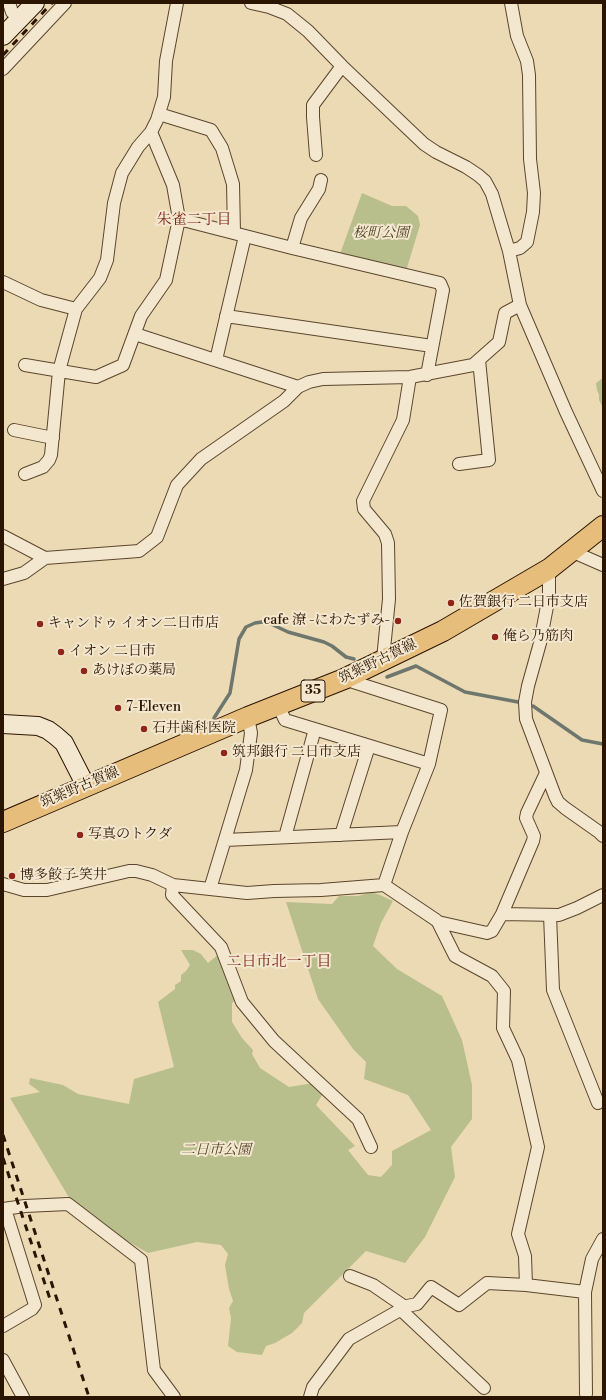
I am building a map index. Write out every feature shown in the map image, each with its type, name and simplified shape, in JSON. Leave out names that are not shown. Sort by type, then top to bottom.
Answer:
[{"type":"main road","points":[[3,35],[35,3]]},
{"type":"main road","name":"筑紫野古賀線","points":[[3,822],[248,717],[344,679],[443,631],[549,569],[571,551],[600,532]]},
{"type":"main road","points":[[3,724],[38,726],[48,730],[64,743],[86,786]]},
{"type":"street","points":[[9,3],[12,12],[20,19]]},
{"type":"street","points":[[3,69],[65,3]]},
{"type":"street","points":[[26,474],[38,470],[49,460],[51,455],[59,371],[76,309],[100,278],[107,260],[114,204],[122,173],[138,147],[150,132],[159,114],[164,97],[166,61],[177,3]]},
{"type":"street","points":[[251,3],[269,7],[287,14],[308,31],[342,66],[424,144],[436,152],[466,167],[485,181],[492,194],[510,251],[520,305],[566,412],[603,491]]},
{"type":"street","points":[[510,3],[517,36],[526,61],[529,75],[530,159],[534,193],[533,212],[527,242],[520,248],[510,251]]},
{"type":"street","points":[[316,155],[313,105],[342,66]]},
{"type":"street","points":[[159,114],[211,130],[222,148],[232,184],[240,234],[226,316],[216,360]]},
{"type":"street","points":[[25,365],[96,377],[123,365],[141,316],[166,280],[179,219],[173,185],[150,132]]},
{"type":"street","points":[[292,248],[301,218],[319,189],[321,180]]},
{"type":"street","points":[[179,219],[292,248],[440,283],[442,290],[427,375]]},
{"type":"street","points":[[3,282],[41,300],[76,309]]},
{"type":"street","points":[[3,579],[24,573],[46,558],[139,551],[157,537],[177,485],[201,459],[284,401],[298,387],[309,382],[323,379],[410,377],[427,375],[473,364],[499,342],[506,313],[520,305]]},
{"type":"street","points":[[226,316],[432,346]]},
{"type":"street","points":[[135,334],[298,387]]},
{"type":"street","points":[[459,464],[489,460],[479,360]]},
{"type":"street","points":[[383,659],[389,599],[388,543],[385,534],[364,509],[363,501],[403,420],[410,377]]},
{"type":"street","points":[[14,430],[53,438]]},
{"type":"street","points":[[3,536],[46,558]]},
{"type":"street","points":[[571,551],[603,565]]},
{"type":"street","points":[[549,569],[549,596],[540,643],[528,686],[526,719],[554,796],[558,802],[603,836]]},
{"type":"street","points":[[344,679],[441,710],[429,764],[402,832],[384,885]]},
{"type":"street","points":[[278,705],[286,720],[429,764]]},
{"type":"street","points":[[210,889],[246,770],[251,733],[248,717]]},
{"type":"street","points":[[285,837],[315,729]]},
{"type":"street","points":[[341,835],[369,746]]},
{"type":"street","points":[[438,922],[487,932],[492,931],[502,914],[534,841],[534,836],[526,818],[546,773]]},
{"type":"street","points":[[225,840],[402,832]]},
{"type":"street","points":[[3,884],[24,890],[47,890],[129,871],[136,871],[152,875],[172,885],[247,893],[321,890],[384,885],[436,920],[455,956],[492,976],[504,991],[503,1028],[518,1060],[538,1147],[518,1234],[525,1256],[526,1285]]},
{"type":"street","points":[[172,885],[172,895],[221,947],[242,1002],[274,1041],[358,1119],[371,1147]]},
{"type":"street","points":[[502,914],[559,915],[603,895]]},
{"type":"street","points":[[550,915],[553,990],[598,1103]]},
{"type":"street","points":[[3,1326],[32,1310],[35,1305],[4,1209],[26,1206],[68,1204],[141,1260],[154,1370],[174,1397]]},
{"type":"street","points":[[586,1394],[585,1292],[592,1259],[603,1239]]},
{"type":"street","points":[[350,1276],[373,1285],[403,1309],[484,1388]]},
{"type":"street","points":[[310,1397],[313,1388],[349,1339],[403,1309],[417,1304],[431,1287],[459,1306],[486,1283],[526,1285],[585,1292]]},
{"type":"street","points":[[3,1360],[23,1397]]},
{"type":"green space","name":"桜町公園","points":[[362,193],[392,206],[406,206],[418,216],[420,225],[406,271],[340,254]]},
{"type":"green space","points":[[603,378],[603,408],[599,400],[596,383]]},
{"type":"green space","name":"二日市公園","points":[[371,892],[393,901],[381,923],[373,946],[397,969],[442,996],[462,1040],[472,1085],[472,1119],[451,1147],[455,1177],[425,1237],[405,1263],[366,1251],[304,1313],[302,1323],[292,1333],[275,1343],[266,1346],[262,1355],[237,1352],[228,1346],[231,1318],[229,1308],[233,1301],[229,1289],[225,1265],[228,1254],[221,1245],[197,1242],[148,1253],[112,1232],[71,1201],[10,1098],[40,1092],[29,1084],[30,1078],[63,1085],[78,1094],[129,1104],[134,1079],[174,1067],[158,1002],[175,989],[175,985],[181,981],[181,975],[190,965],[181,950],[193,950],[201,954],[208,963],[220,953],[237,999],[232,1003],[232,1022],[242,1038],[253,1050],[252,1054],[260,1068],[289,1087],[314,1083],[322,1095],[316,1105],[355,1146],[348,1150],[368,1175],[381,1177],[392,1165],[392,1151],[431,1130],[408,1095],[364,1079],[366,1062],[353,1049],[318,999],[286,902],[332,904],[339,896],[358,896]]},
{"type":"waterway","points":[[214,718],[230,693],[239,639],[246,627],[255,623],[269,623],[288,632],[324,642],[332,646],[346,657],[354,659]]},
{"type":"waterway","points":[[387,677],[416,666],[465,692],[518,702]]},
{"type":"waterway","points":[[533,706],[582,740],[603,744]]},
{"type":"railway","points":[[3,55],[52,3]]},
{"type":"railway","points":[[3,1135],[89,1397]]},
{"type":"railway","points":[[3,1158],[51,1302]]},
{"type":"place","name":"佐賀銀行 二日市支店","points":[[451,603]]},
{"type":"place","name":"cafe 潦 -にわたずみ-","points":[[398,621]]},
{"type":"place","name":"キャンドゥ イオン二日市店","points":[[40,624]]},
{"type":"place","name":"俺ら乃筋肉","points":[[495,637]]},
{"type":"place","name":"イオン 二日市","points":[[61,652]]},
{"type":"place","name":"あけぼの薬局","points":[[84,671]]},
{"type":"place","name":"7-Eleven","points":[[118,708]]},
{"type":"place","name":"石井歯科医院","points":[[144,729]]},
{"type":"place","name":"筑邦銀行 二日市支店","points":[[224,753]]},
{"type":"place","name":"写真のトクダ","points":[[80,835]]},
{"type":"place","name":"博多餃子 笑井","points":[[12,876]]},
{"type":"district","name":"朱雀二丁目","points":[[194,220]]},
{"type":"district","name":"二日市北一丁目","points":[[279,962]]}]
